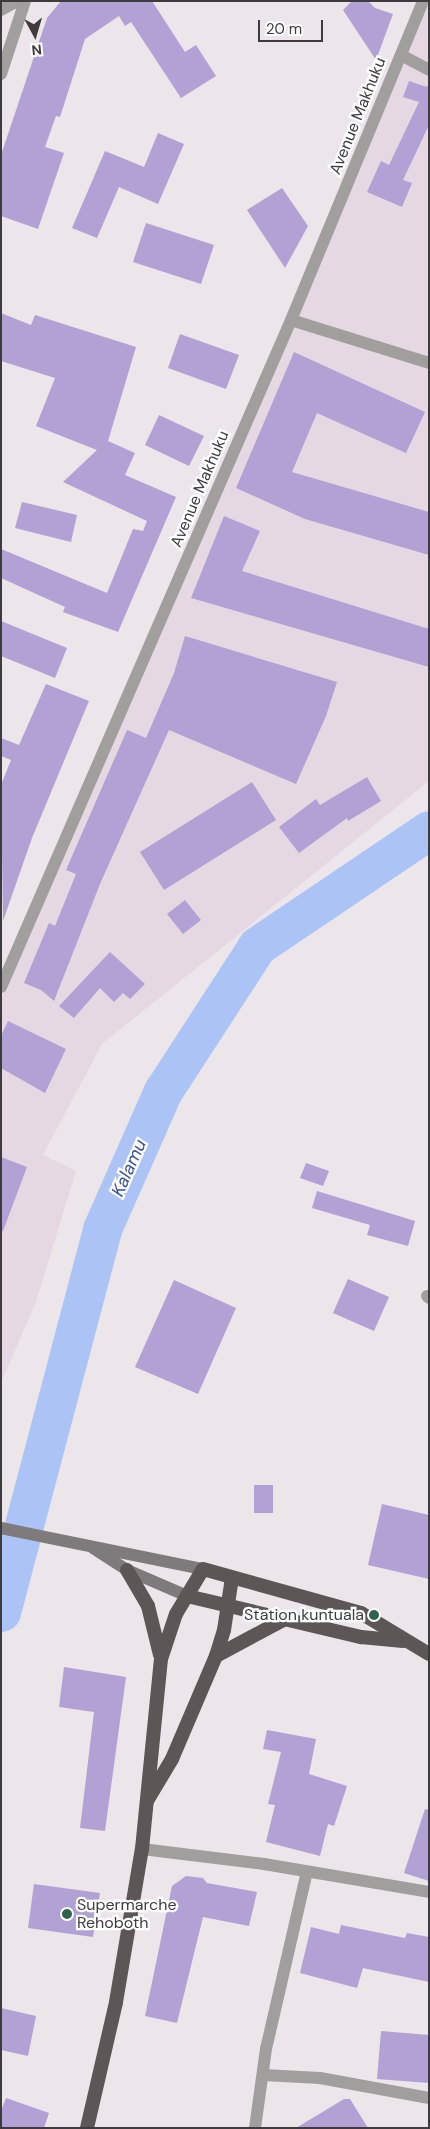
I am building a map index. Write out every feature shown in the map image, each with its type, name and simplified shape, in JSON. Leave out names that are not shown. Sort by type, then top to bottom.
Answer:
[{"type":"highway","points":[[87,2128],[116,2002],[142,1849],[161,1659],[167,1634],[203,1569],[361,1613],[429,1654]]},
{"type":"highway","points":[[127,1570],[148,1606],[161,1659]]},
{"type":"highway","points":[[146,1802],[172,1759],[216,1656],[232,1578]]},
{"type":"highway","points":[[187,1596],[227,1608],[287,1618],[361,1637],[405,1641]]},
{"type":"highway","points":[[216,1656],[287,1618]]},
{"type":"main road","points":[[1,1528],[93,1548],[113,1549],[203,1569]]},
{"type":"main road","points":[[93,1548],[127,1570],[187,1596]]},
{"type":"street","points":[[1,10],[17,1]]},
{"type":"street","points":[[1,74],[25,1]]},
{"type":"street","name":"Avenue Makhuku","points":[[1,987],[291,320],[423,1]]},
{"type":"street","points":[[401,55],[429,70]]},
{"type":"street","points":[[291,320],[429,363]]},
{"type":"street","points":[[142,1849],[307,1872],[429,1892]]},
{"type":"street","points":[[255,2128],[266,2049],[307,1872]]},
{"type":"street","points":[[263,2075],[320,2078],[429,2098]]},
{"type":"shaded area","points":[[429,1],[429,781],[102,1044],[43,1155],[76,1171],[36,1302],[1,1383],[1,999]]},
{"type":"building","points":[[61,1],[152,1],[185,52],[196,45],[216,76],[181,98],[131,22],[125,26],[119,16],[85,39],[60,117],[56,116],[45,147],[64,153],[38,229],[1,216],[1,155],[47,18]]},
{"type":"building","points":[[352,1],[368,1],[375,8],[393,14],[376,60],[343,10]]},
{"type":"building","points":[[409,81],[427,87],[429,84],[429,125],[403,180],[412,183],[402,207],[367,192],[381,161],[389,165],[419,102],[403,97]]},
{"type":"building","points":[[158,133],[184,144],[158,204],[119,187],[97,238],[72,228],[105,151],[144,167]]},
{"type":"building","points":[[282,188],[308,226],[285,268],[247,210]]},
{"type":"building","points":[[146,223],[214,245],[201,284],[133,262]]},
{"type":"building","points":[[1,313],[31,325],[35,315],[136,347],[108,441],[135,453],[125,475],[176,497],[118,632],[63,612],[65,607],[1,578],[1,549],[107,593],[133,529],[143,531],[147,521],[63,482],[97,450],[36,426],[55,378],[1,361]]},
{"type":"building","points":[[180,334],[239,355],[226,389],[168,368]]},
{"type":"building","points":[[294,352],[425,412],[406,453],[317,413],[292,472],[429,512],[429,555],[305,519],[236,488]]},
{"type":"building","points":[[159,415],[204,436],[189,466],[145,445]]},
{"type":"building","points":[[22,502],[77,515],[71,542],[15,528]]},
{"type":"building","points":[[224,516],[260,531],[242,571],[429,629],[429,667],[191,598]]},
{"type":"building","points":[[1,621],[67,648],[55,678],[1,656]]},
{"type":"building","points":[[185,636],[337,682],[326,716],[296,784],[169,730],[100,884],[54,1001],[41,990],[24,983],[49,923],[55,926],[76,874],[66,870],[127,730],[146,738],[174,673]]},
{"type":"building","points":[[46,684],[89,701],[32,838],[3,921],[1,785],[11,760],[1,756],[1,738],[19,745]]},
{"type":"building","points":[[367,777],[381,801],[348,821],[347,818],[299,853],[279,827],[316,799],[320,805]]},
{"type":"building","points":[[252,782],[276,820],[164,890],[140,852]]},
{"type":"building","points":[[185,900],[201,920],[183,934],[167,914]]},
{"type":"building","points":[[110,952],[145,984],[130,999],[123,993],[114,1002],[100,988],[74,1018],[59,1006]]},
{"type":"building","points":[[8,1021],[66,1049],[45,1093],[1,1068],[1,1036]]},
{"type":"building","points":[[1,1157],[27,1167],[3,1231],[1,1231]]},
{"type":"building","points":[[306,1163],[329,1171],[323,1186],[300,1178]]},
{"type":"building","points":[[317,1191],[415,1221],[408,1246],[367,1235],[370,1225],[312,1208]]},
{"type":"building","points":[[348,1279],[389,1297],[374,1331],[333,1313]]},
{"type":"building","points":[[174,1280],[236,1308],[198,1394],[135,1367]]},
{"type":"building","points":[[254,1485],[273,1485],[273,1513],[254,1513]]},
{"type":"building","points":[[382,1504],[429,1515],[429,1579],[368,1565]]},
{"type":"building","points":[[64,1667],[126,1677],[105,1831],[80,1828],[94,1712],[59,1707]]},
{"type":"building","points":[[267,1730],[316,1739],[309,1774],[347,1786],[334,1826],[328,1824],[320,1856],[266,1842],[275,1805],[268,1804],[281,1752],[263,1749]]},
{"type":"building","points":[[425,1809],[429,1810],[429,1881],[404,1873]]},
{"type":"building","points":[[186,1876],[203,1878],[207,1883],[257,1892],[249,1926],[203,1917],[177,2023],[145,2016],[172,1886]]},
{"type":"building","points":[[34,1884],[100,1893],[93,1937],[28,1928]]},
{"type":"building","points":[[341,1925],[405,1938],[407,1933],[429,1937],[429,1982],[363,1968],[357,1988],[300,1973],[311,1927],[339,1934]]},
{"type":"building","points":[[1,2008],[36,2016],[28,2056],[1,2050]]},
{"type":"building","points":[[381,2031],[429,2035],[429,2083],[377,2079]]},
{"type":"building","points":[[6,2098],[49,2113],[44,2128],[1,2128],[1,2111]]},
{"type":"building","points":[[344,2099],[350,2099],[368,2128],[296,2128]]},
{"type":"waterway","name":"Kalamu","points":[[1,1612],[102,1229],[163,1091],[257,946],[429,830]]},
{"type":"place","name":"Station kuntuala","points":[[374,1615]]},
{"type":"place","name":"Supermarche Rehoboth","points":[[67,1914]]}]
